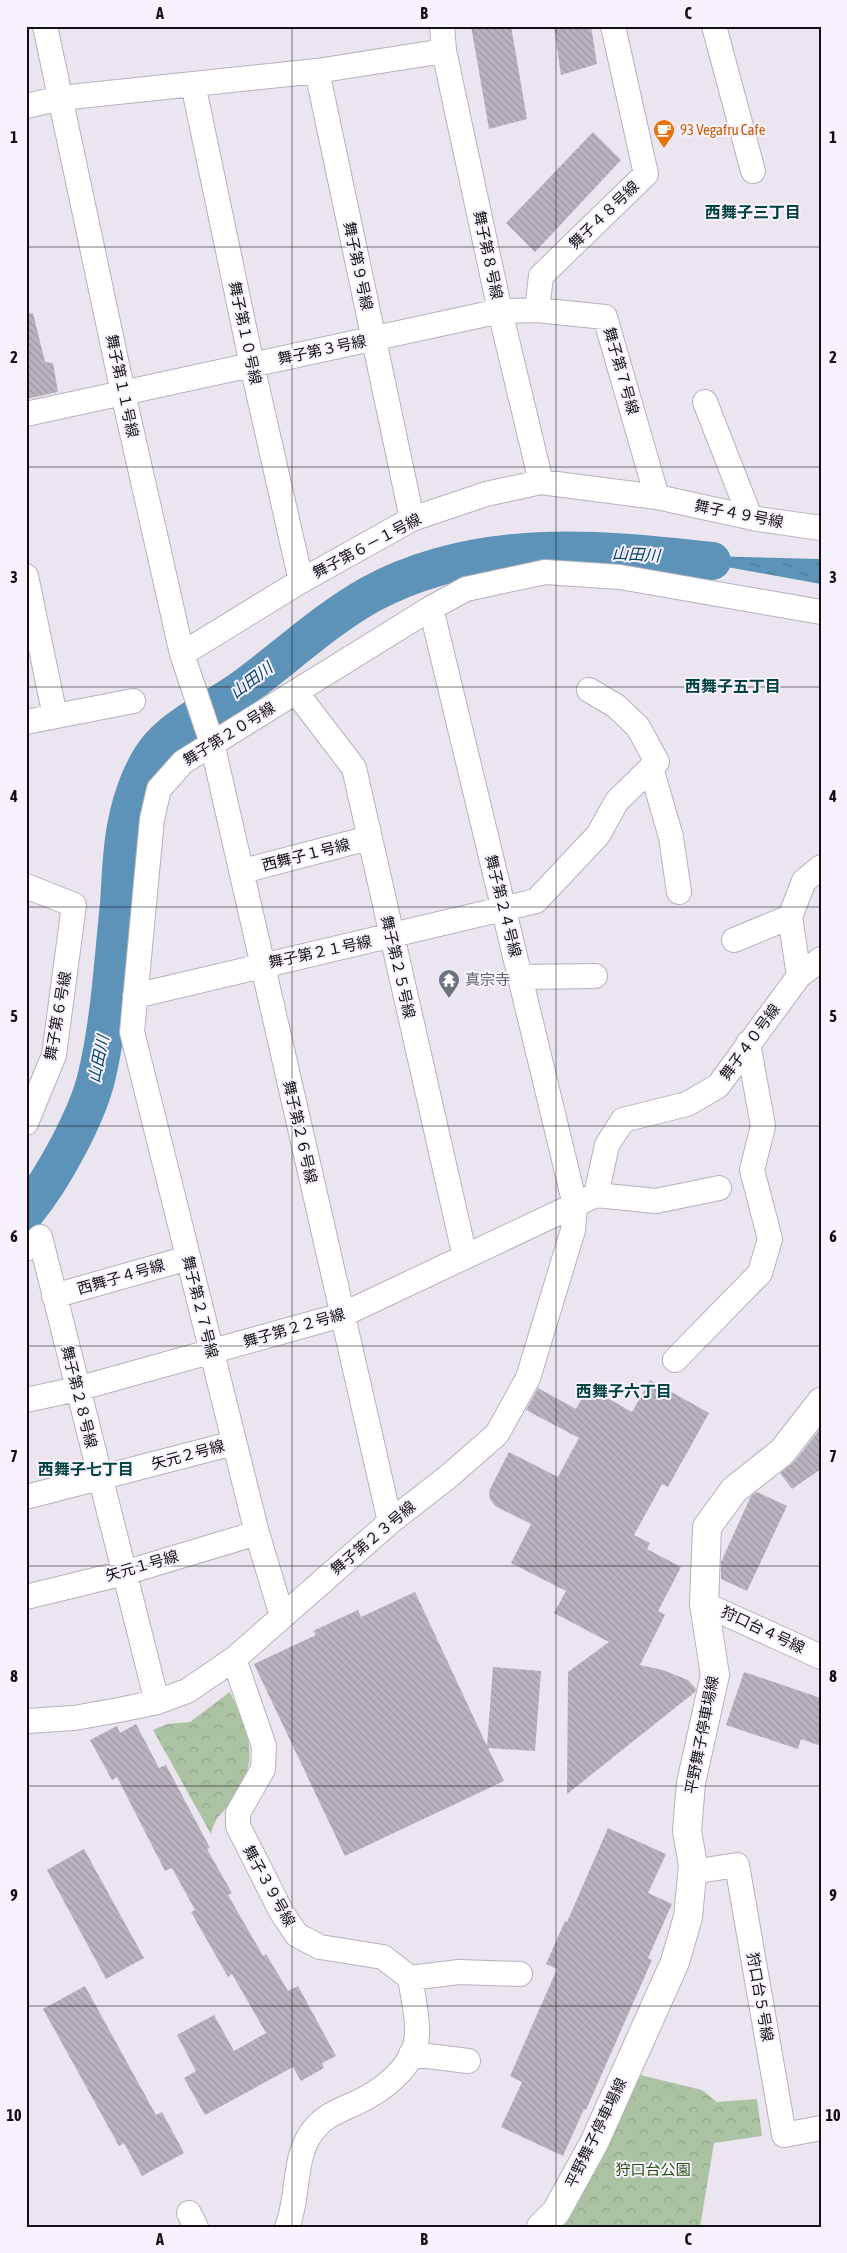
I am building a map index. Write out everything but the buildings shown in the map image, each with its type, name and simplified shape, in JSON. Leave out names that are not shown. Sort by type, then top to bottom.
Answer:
[{"type":"main road","name":"平野舞子停車場線","points":[[541,2227],[556,2212],[594,2143],[675,1962],[688,1918],[692,1872],[687,1832],[691,1783],[715,1675],[704,1604],[707,1527],[734,1490],[782,1452],[821,1402]]},
{"type":"street","name":"舞子第１１号線","points":[[46,26],[123,393],[182,654],[212,743]]},
{"type":"street","name":"舞子第８号線","points":[[442,26],[444,52],[500,311],[541,482]]},
{"type":"street","name":"舞子４８号線","points":[[537,310],[541,276],[646,174],[613,26]]},
{"type":"street","points":[[714,26],[753,171]]},
{"type":"street","points":[[26,106],[61,98],[317,71],[444,52]]},
{"type":"street","name":"舞子第９号線","points":[[317,71],[412,519]]},
{"type":"street","name":"舞子第１０号線","points":[[194,84],[252,365],[301,581]]},
{"type":"street","name":"舞子第７号線","points":[[500,311],[537,310],[605,318],[657,497]]},
{"type":"street","name":"舞子第３号線","points":[[26,414],[500,311]]},
{"type":"street","points":[[705,402],[750,517]]},
{"type":"street","name":"舞子第６－１号線","points":[[182,654],[301,581],[412,519],[486,494],[541,482],[657,497]]},
{"type":"street","name":"舞子４９号線","points":[[657,497],[750,517],[821,528]]},
{"type":"street","name":"舞子第２０号線","points":[[135,996],[152,819],[159,789],[183,762],[431,608],[466,589],[545,572],[620,577],[821,612]]},
{"type":"street","points":[[26,576],[55,716]]},
{"type":"street","name":"舞子第２４号線","points":[[431,608],[520,978],[585,1200]]},
{"type":"street","points":[[589,690],[616,706],[638,727],[654,765],[671,837],[679,892]]},
{"type":"street","name":"舞子第２５号線","points":[[296,692],[354,768],[390,937],[465,1257]]},
{"type":"street","points":[[26,722],[133,701]]},
{"type":"street","name":"舞子第２６号線","points":[[212,743],[243,871],[262,965],[390,1522]]},
{"type":"street","name":"舞子第２１号線","points":[[135,996],[536,901],[598,835],[617,800],[654,765]]},
{"type":"street","name":"西舞子１号線","points":[[243,871],[369,838]]},
{"type":"street","points":[[800,976],[790,917],[804,881],[821,867]]},
{"type":"street","name":"舞子第６号線","points":[[26,886],[74,905],[54,1055],[26,1123]]},
{"type":"street","points":[[734,940],[790,917]]},
{"type":"street","name":"舞子４０号線","points":[[585,1200],[606,1145],[623,1120],[687,1104],[718,1086],[748,1043],[800,976],[821,959]]},
{"type":"street","points":[[520,978],[595,976]]},
{"type":"street","name":"舞子第２７号線","points":[[135,996],[132,1032],[257,1533],[282,1616]]},
{"type":"street","points":[[675,1360],[760,1273],[770,1239],[752,1170],[763,1126],[748,1043]]},
{"type":"street","points":[[585,1200],[656,1201],[719,1188]]},
{"type":"street","name":"舞子第２２号線","points":[[26,1400],[77,1389],[342,1316],[585,1200]]},
{"type":"street","name":"舞子第２３号線","points":[[26,1722],[74,1718],[157,1702],[187,1691],[234,1659],[390,1522],[449,1476],[497,1434],[528,1378],[573,1230],[585,1200]]},
{"type":"street","name":"舞子第２８号線","points":[[33,1243],[54,1296],[157,1702]]},
{"type":"street","name":"西舞子４号線","points":[[54,1296],[188,1258]]},
{"type":"street","name":"矢元２号線","points":[[26,1497],[234,1443]]},
{"type":"street","name":"矢元１号線","points":[[26,1597],[124,1572],[257,1533]]},
{"type":"street","name":"狩口台４号線","points":[[704,1604],[821,1657]]},
{"type":"street","name":"舞子３９号線","points":[[234,1659],[264,1746],[263,1769],[238,1813],[238,1826],[282,1913],[297,1935],[320,1947],[383,1957],[410,1978]]},
{"type":"street","name":"狩口台５号線","points":[[692,1872],[737,1866],[784,2135],[821,2128]]},
{"type":"street","points":[[287,2227],[295,2201],[299,2163],[309,2135],[327,2115],[374,2094],[398,2075],[411,2054],[417,2037],[410,1978],[459,1972],[520,1974]]},
{"type":"street","points":[[411,2054],[468,2061]]},
{"type":"green space","points":[[230,1692],[247,1733],[249,1759],[242,1785],[233,1800],[218,1818],[211,1834],[153,1730],[167,1724],[190,1722]]},
{"type":"green space","name":"狩口台公園","points":[[636,2074],[702,2090],[717,2102],[757,2099],[762,2136],[714,2143],[700,2227],[559,2227]]},
{"type":"water","points":[[661,555],[821,559],[821,584]]},
{"type":"waterway","name":"山田川","points":[[26,1212],[58,1165],[78,1127],[97,1075],[108,1011],[119,904],[122,852],[127,822],[135,792],[143,772],[148,762],[169,737],[190,721],[235,694],[322,626],[354,604],[411,576],[453,563],[495,555],[538,551],[625,553],[712,561]]},
{"type":"place","name":"93 Vegafru Cafe","points":[[664,149]]},
{"type":"place","name":"真宗寺","points":[[449,999]]},
{"type":"district","name":"西舞子三丁目","points":[[753,212]]},
{"type":"district","name":"西舞子五丁目","points":[[733,686]]},
{"type":"district","name":"西舞子六丁目","points":[[624,1391]]},
{"type":"district","name":"西舞子七丁目","points":[[86,1469]]}]
